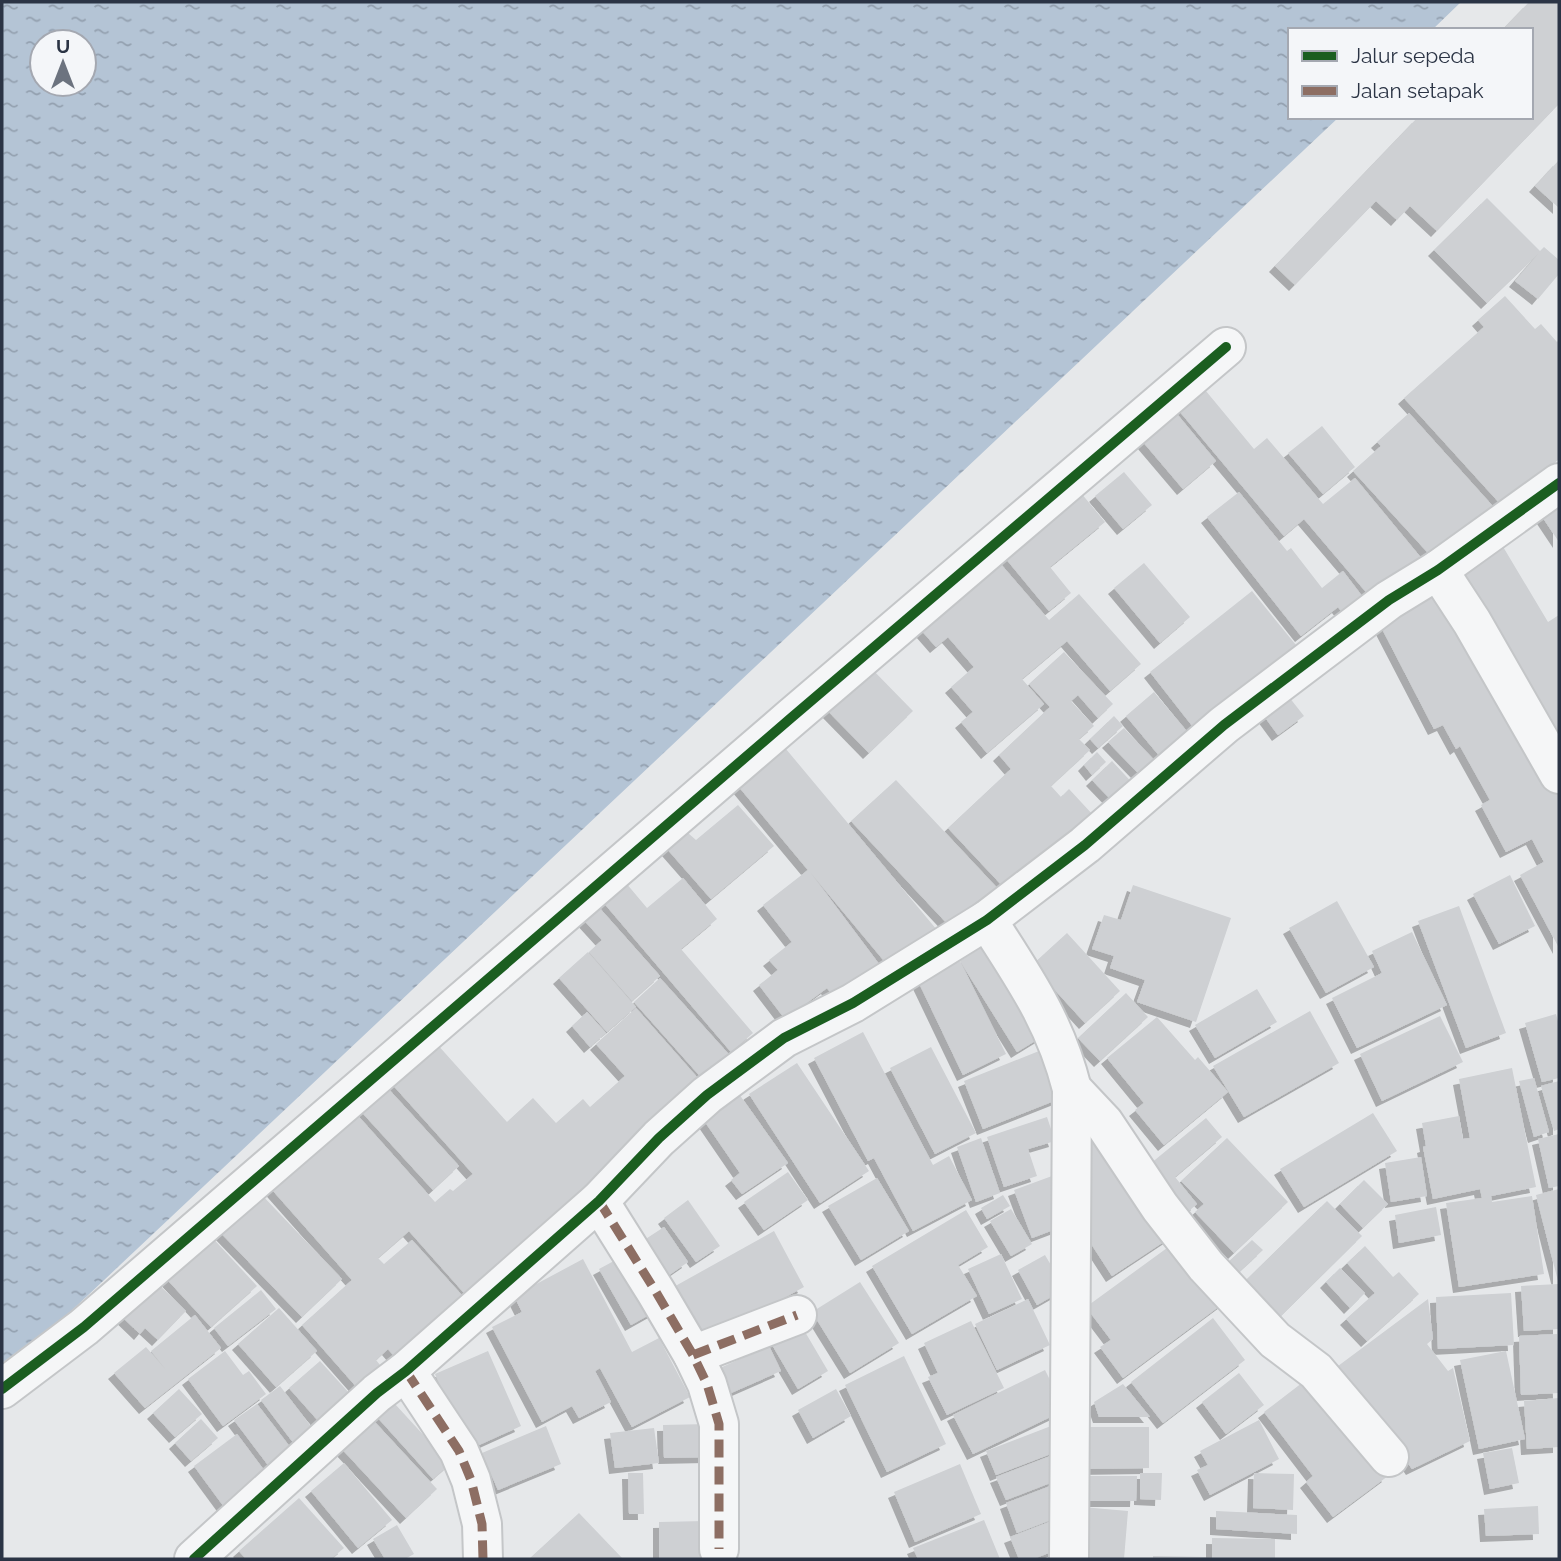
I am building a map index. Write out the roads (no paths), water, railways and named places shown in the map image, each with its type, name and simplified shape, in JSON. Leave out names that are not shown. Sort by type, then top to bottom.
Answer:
[{"type":"street","points":[[2,1389],[84,1327],[1226,347]]},
{"type":"street","points":[[194,1559],[377,1393],[406,1371],[599,1201],[659,1138],[707,1095],[783,1038],[853,1003],[987,920],[1085,845],[1223,725],[1390,600],[1438,570],[1559,483]]},
{"type":"street","points":[[1438,570],[1472,622],[1559,774]]},
{"type":"street","points":[[987,920],[1037,998],[1052,1027],[1064,1057],[1072,1089],[1069,1559]]},
{"type":"street","points":[[1072,1089],[1104,1123],[1160,1207],[1206,1266],[1275,1340],[1316,1371],[1389,1457]]},
{"type":"street","points":[[599,1201],[693,1355],[707,1384],[719,1424],[719,1549]]},
{"type":"street","points":[[693,1355],[797,1315]]},
{"type":"street","points":[[406,1371],[463,1461],[471,1480],[482,1524],[483,1559]]},
{"type":"water","points":[[2,2],[1461,2],[1434,28],[1288,28],[1288,119],[1337,119],[68,1314],[2,1363]]}]
